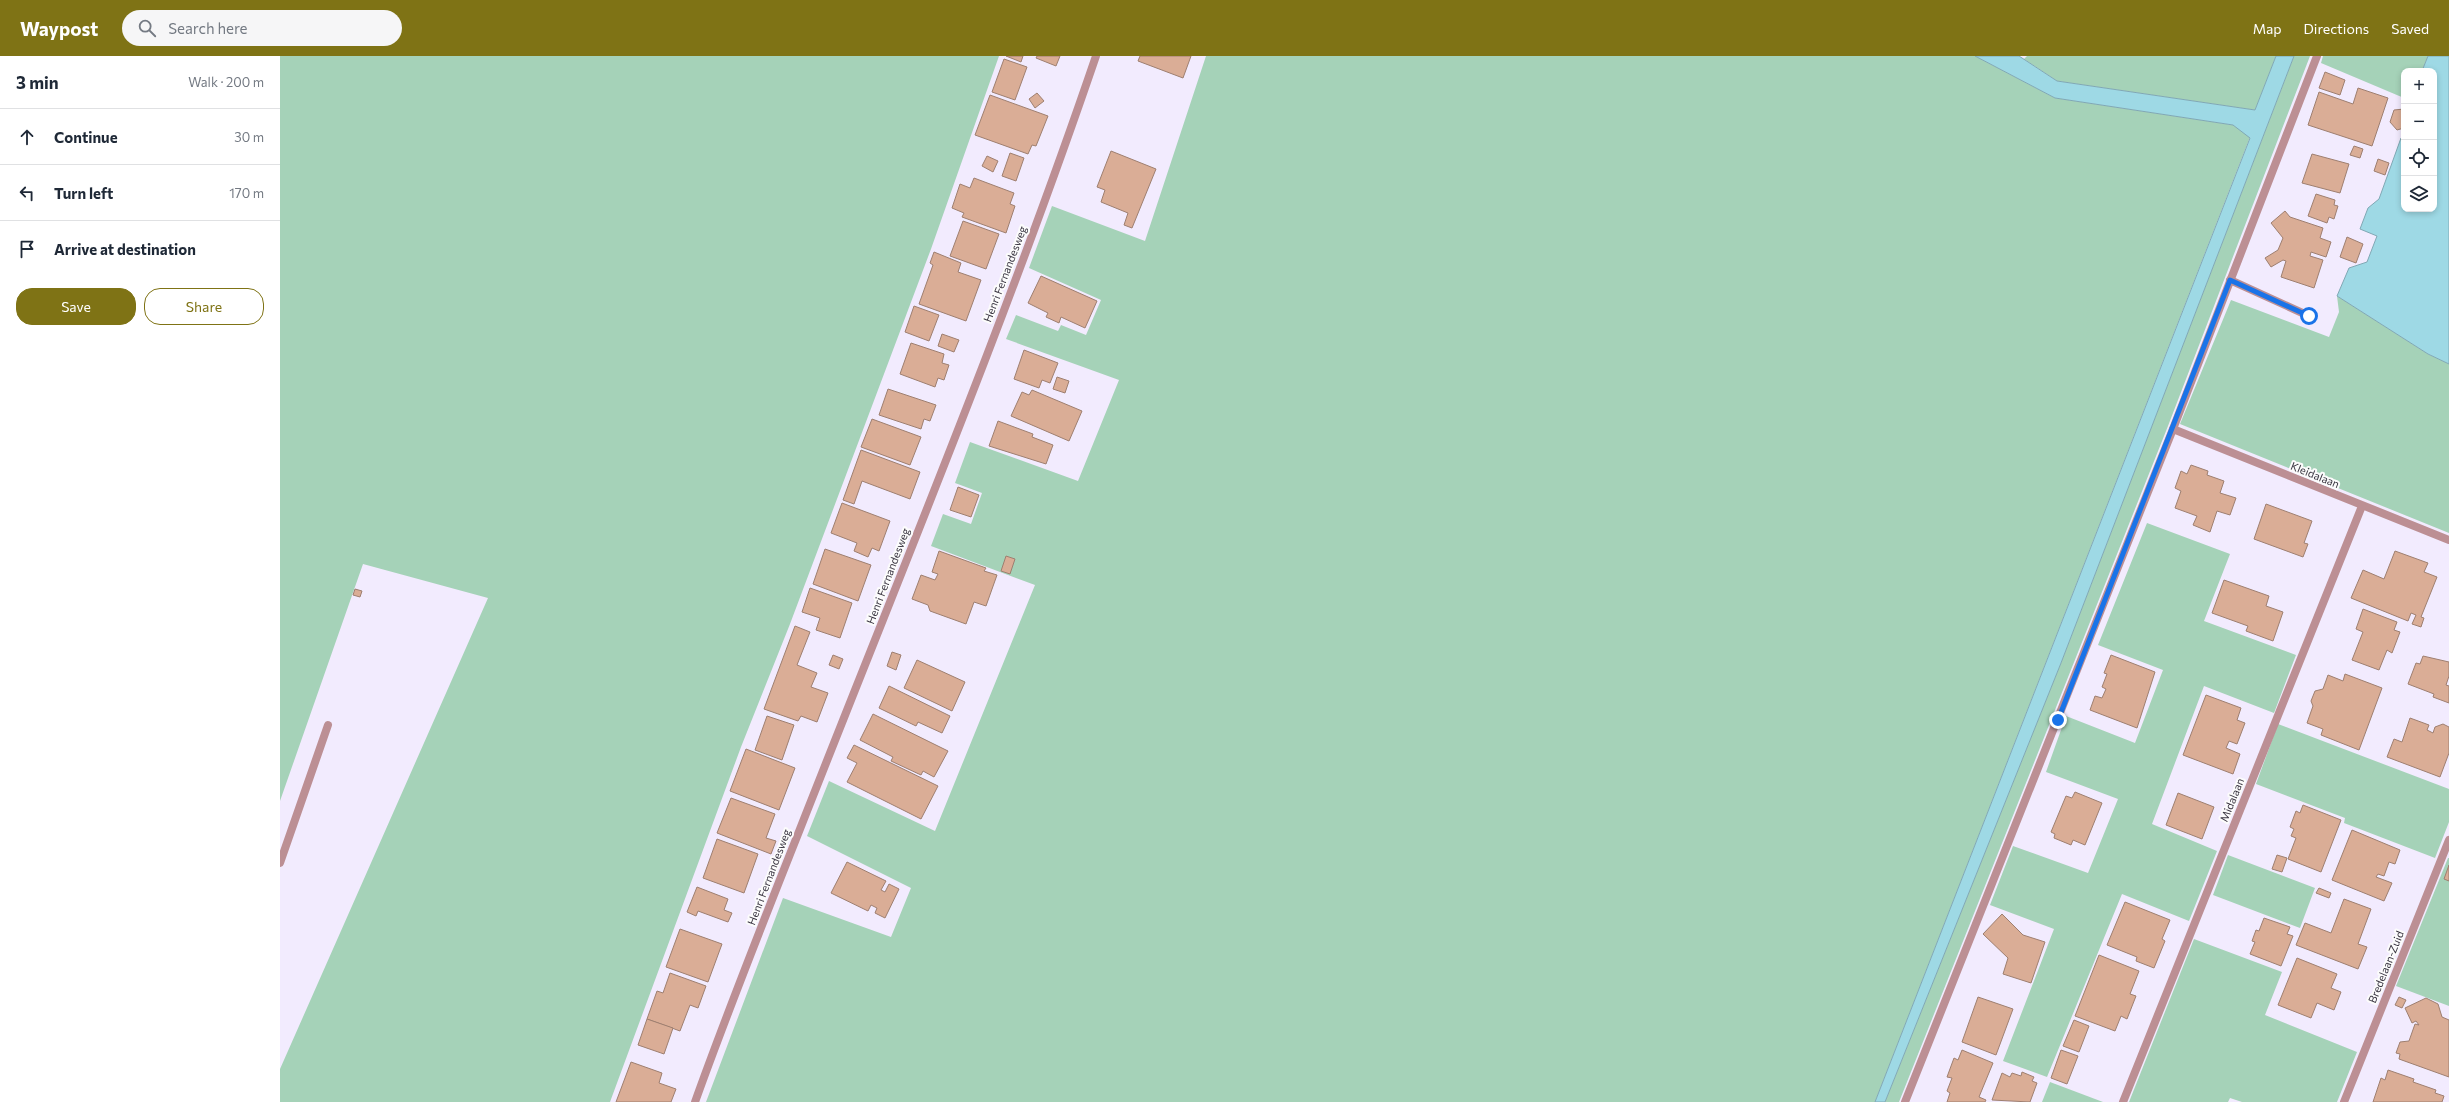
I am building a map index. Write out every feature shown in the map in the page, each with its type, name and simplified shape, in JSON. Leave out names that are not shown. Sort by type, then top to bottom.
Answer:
[{"type":"street","name":"Henri Fernandesweg","points":[[695,1102],[741,979],[993,337],[1067,139],[1096,56]]},
{"type":"street","points":[[1906,1102],[2174,429],[2317,56]]},
{"type":"street","points":[[2230,280],[2309,316]]},
{"type":"street","name":"Kleidalaan","points":[[2174,429],[2449,540]]},
{"type":"street","name":"Midalaan","points":[[2123,1102],[2362,506]]},
{"type":"street","points":[[280,863],[328,725]]},
{"type":"street","name":"Bredelaan-Zuid","points":[[2344,1102],[2449,840]]},
{"type":"green space","points":[[280,56],[999,56],[931,249],[790,624],[741,747],[610,1102],[280,1102],[280,1069],[488,598],[363,564],[280,801]]},
{"type":"green space","points":[[1206,56],[1975,56],[2055,98],[2233,125],[2250,137],[1875,1102],[706,1102],[783,898],[891,937],[911,888],[807,836],[829,781],[935,831],[1035,585],[931,546],[943,514],[971,524],[982,493],[955,483],[970,442],[1078,481],[1119,380],[1006,339],[1016,315],[1058,331],[1061,325],[1086,335],[1101,300],[1029,268],[1052,206],[1145,241]]},
{"type":"green space","points":[[2027,56],[2276,56],[2255,110],[2057,81],[2024,59]]},
{"type":"green space","points":[[2294,56],[2310,56],[2168,426],[1899,1102],[1885,1102],[2061,663]]},
{"type":"green space","points":[[2323,56],[2428,56],[2423,68],[2401,68],[2401,97],[2321,63]]},
{"type":"green space","points":[[2337,296],[2428,354],[2449,364],[2449,533],[2180,424],[2231,300],[2329,337],[2339,312]]},
{"type":"green space","points":[[2147,523],[2230,554],[2204,621],[2296,655],[2274,713],[2204,686],[2152,824],[2217,851],[2189,921],[2122,894],[2047,1077],[2003,1061],[2054,929],[1990,905],[2013,846],[2088,873],[2118,799],[2046,772],[2066,716],[2135,743],[2163,670],[2098,645]]},
{"type":"green space","points":[[2278,724],[2449,789],[2449,822],[2435,858],[2344,823],[2345,818],[2256,784]]},
{"type":"green space","points":[[2228,855],[2315,888],[2300,928],[2213,895]]},
{"type":"green space","points":[[2449,858],[2449,1006],[2396,986]]},
{"type":"green space","points":[[2194,939],[2282,972],[2265,1015],[2357,1052],[2337,1102],[2242,1102],[2230,1098],[2228,1102],[2129,1102]]},
{"type":"green space","points":[[2050,1082],[2103,1102],[2042,1102]]},
{"type":"water","points":[[1975,56],[2019,56],[2057,81],[2255,110],[2276,56],[2294,56],[2061,663],[1885,1102],[1875,1102],[2250,138],[2233,125],[2055,98]]},
{"type":"water","points":[[2428,56],[2449,56],[2449,364],[2428,354],[2337,296],[2349,268],[2367,262],[2377,236],[2360,229],[2368,208],[2379,199],[2401,138],[2401,212],[2437,212],[2437,68],[2423,68]]},
{"type":"building","points":[[1006,56],[1023,56],[1021,62]]},
{"type":"building","points":[[1037,56],[1060,56],[1056,66],[1036,58]]},
{"type":"building","points":[[1140,56],[1191,56],[1183,78],[1138,61]]},
{"type":"building","points":[[1004,59],[1027,67],[1015,100],[992,92]]},
{"type":"building","points":[[2325,72],[2345,80],[2340,95],[2319,88]]},
{"type":"building","points":[[2358,88],[2388,98],[2372,146],[2308,125],[2319,92],[2353,104]]},
{"type":"building","points":[[1037,93],[1044,101],[1035,108],[1029,99]]},
{"type":"building","points":[[990,95],[1048,116],[1036,146],[1032,145],[1028,154],[975,135]]},
{"type":"building","points":[[2401,109],[2401,129],[2397,130],[2390,122],[2394,110]]},
{"type":"building","points":[[2354,146],[2363,149],[2360,158],[2350,155]]},
{"type":"building","points":[[1111,151],[1156,169],[1132,228],[1124,225],[1128,213],[1101,202],[1105,190],[1097,187]]},
{"type":"building","points":[[1010,153],[1024,158],[1016,181],[1002,176]]},
{"type":"building","points":[[2312,154],[2349,164],[2340,193],[2302,183]]},
{"type":"building","points":[[987,156],[998,161],[993,172],[982,166]]},
{"type":"building","points":[[2378,159],[2389,163],[2385,175],[2374,171]]},
{"type":"building","points":[[974,178],[1014,193],[1010,204],[1015,206],[1006,233],[962,217],[964,213],[952,208],[960,184],[970,188]]},
{"type":"building","points":[[2316,194],[2335,200],[2334,205],[2338,206],[2334,219],[2329,217],[2327,223],[2308,216]]},
{"type":"building","points":[[2285,211],[2290,217],[2323,228],[2320,238],[2331,242],[2326,257],[2311,252],[2310,256],[2323,260],[2314,288],[2281,277],[2286,261],[2283,260],[2271,267],[2265,258],[2278,250],[2283,238],[2271,223]]},
{"type":"building","points":[[963,221],[999,234],[986,269],[950,256]]},
{"type":"building","points":[[2347,237],[2363,244],[2356,263],[2340,257]]},
{"type":"building","points":[[934,252],[961,263],[958,272],[981,280],[966,321],[919,304],[933,265],[930,263]]},
{"type":"building","points":[[1041,276],[1097,301],[1085,328],[1061,317],[1059,323],[1046,317],[1048,313],[1028,303]]},
{"type":"building","points":[[914,306],[939,315],[929,341],[905,332]]},
{"type":"building","points":[[942,334],[959,340],[954,352],[938,346]]},
{"type":"building","points":[[911,343],[944,354],[942,363],[949,365],[944,380],[938,378],[935,387],[900,374]]},
{"type":"building","points":[[1024,350],[1058,363],[1050,383],[1042,380],[1039,388],[1014,379]]},
{"type":"building","points":[[1057,377],[1069,381],[1065,393],[1053,389]]},
{"type":"building","points":[[888,389],[936,405],[930,421],[924,419],[921,429],[879,415]]},
{"type":"building","points":[[1032,390],[1082,411],[1069,441],[1011,416],[1022,392],[1029,395]]},
{"type":"building","points":[[872,419],[921,437],[910,465],[861,447]]},
{"type":"building","points":[[998,421],[1033,434],[1032,437],[1053,445],[1046,464],[989,446]]},
{"type":"building","points":[[861,450],[920,472],[910,499],[862,481],[854,504],[843,500]]},
{"type":"building","points":[[2191,465],[2208,471],[2207,475],[2224,481],[2220,493],[2236,498],[2230,515],[2217,511],[2210,532],[2193,525],[2197,516],[2175,508],[2181,491],[2175,488],[2181,471],[2187,474]]},
{"type":"building","points":[[958,487],[979,495],[971,517],[950,510]]},
{"type":"building","points":[[842,503],[890,521],[879,551],[872,548],[868,557],[854,551],[857,543],[831,533]]},
{"type":"building","points":[[2266,504],[2312,521],[2304,543],[2308,544],[2303,557],[2254,539]]},
{"type":"building","points":[[825,549],[871,565],[858,601],[813,584]]},
{"type":"building","points":[[939,551],[986,568],[984,571],[997,575],[986,606],[974,602],[966,624],[930,611],[928,605],[912,599],[921,575],[935,580],[938,574],[932,572]]},
{"type":"building","points":[[2395,551],[2428,563],[2424,572],[2437,577],[2421,617],[2424,618],[2421,627],[2412,624],[2416,615],[2411,613],[2408,621],[2351,598],[2363,570],[2384,579]]},
{"type":"building","points":[[1006,556],[1015,559],[1010,574],[1001,571]]},
{"type":"building","points":[[2224,580],[2269,596],[2266,606],[2283,612],[2273,641],[2246,631],[2248,626],[2212,613]]},
{"type":"building","points":[[810,588],[852,603],[840,638],[816,630],[820,618],[802,612]]},
{"type":"building","points":[[355,589],[362,591],[360,597],[353,595]]},
{"type":"building","points":[[2363,609],[2397,622],[2394,630],[2400,632],[2392,653],[2387,650],[2379,670],[2352,660],[2363,632],[2356,629]]},
{"type":"building","points":[[795,626],[810,632],[797,665],[817,673],[811,687],[828,693],[817,722],[801,716],[798,721],[764,709]]},
{"type":"building","points":[[892,652],[901,655],[896,670],[887,666]]},
{"type":"building","points":[[833,655],[843,659],[839,669],[829,665]]},
{"type":"building","points":[[2111,655],[2155,672],[2137,728],[2090,710],[2095,696],[2102,698],[2106,689],[2102,687],[2107,674],[2104,673]]},
{"type":"building","points":[[2423,656],[2449,662],[2449,676],[2446,685],[2449,686],[2449,703],[2433,697],[2434,694],[2408,684],[2416,663],[2420,664]]},
{"type":"building","points":[[917,660],[965,682],[952,711],[904,688]]},
{"type":"building","points":[[2345,674],[2382,688],[2359,750],[2321,735],[2323,729],[2307,723],[2313,706],[2311,701],[2315,691],[2323,689],[2328,675],[2343,681]]},
{"type":"building","points":[[889,686],[950,716],[942,733],[918,722],[916,726],[879,708]]},
{"type":"building","points":[[2206,695],[2241,708],[2237,720],[2245,723],[2237,744],[2229,741],[2226,748],[2240,754],[2233,774],[2183,755]]},
{"type":"building","points":[[873,714],[948,751],[934,777],[923,771],[921,775],[891,761],[893,757],[860,740]]},
{"type":"building","points":[[767,716],[794,725],[782,760],[755,750]]},
{"type":"building","points":[[2410,718],[2429,725],[2427,730],[2433,733],[2435,727],[2443,724],[2449,727],[2449,753],[2440,777],[2387,757],[2394,739],[2402,742]]},
{"type":"building","points":[[854,745],[938,786],[921,819],[847,782],[857,763],[847,758]]},
{"type":"building","points":[[746,749],[795,768],[779,810],[730,791]]},
{"type":"building","points":[[2075,792],[2102,803],[2085,845],[2073,840],[2071,845],[2054,838],[2055,834],[2051,832],[2066,796],[2072,798]]},
{"type":"building","points":[[2178,793],[2214,807],[2202,839],[2166,825]]},
{"type":"building","points":[[731,798],[775,814],[766,838],[776,841],[771,854],[717,833]]},
{"type":"building","points":[[2303,805],[2341,820],[2321,872],[2288,859],[2296,838],[2291,836],[2294,829],[2290,827],[2296,811],[2300,813]]},
{"type":"building","points":[[2352,830],[2400,850],[2395,864],[2389,862],[2384,876],[2378,874],[2376,877],[2392,883],[2384,901],[2332,880]]},
{"type":"building","points":[[717,839],[758,854],[744,893],[703,878]]},
{"type":"building","points":[[2277,855],[2287,858],[2282,872],[2272,869]]},
{"type":"building","points":[[847,862],[886,881],[881,890],[885,892],[889,884],[899,889],[885,918],[875,913],[877,908],[871,905],[868,911],[831,893]]},
{"type":"building","points":[[2449,865],[2449,881],[2444,879]]},
{"type":"building","points":[[697,887],[728,899],[724,910],[732,913],[728,922],[698,911],[696,916],[687,912]]},
{"type":"building","points":[[2319,888],[2331,893],[2329,898],[2316,893]]},
{"type":"building","points":[[2344,899],[2371,909],[2358,944],[2367,947],[2358,969],[2296,945],[2305,923],[2331,933]]},
{"type":"building","points":[[2125,902],[2170,920],[2162,939],[2165,941],[2154,968],[2136,961],[2137,957],[2107,945]]},
{"type":"building","points":[[2002,914],[2023,935],[2045,942],[2031,983],[2003,974],[2008,958],[1983,934]]},
{"type":"building","points":[[2264,918],[2290,927],[2287,934],[2293,936],[2281,966],[2250,954],[2255,942],[2252,941],[2256,930],[2259,931]]},
{"type":"building","points":[[680,929],[722,944],[708,982],[666,967]]},
{"type":"building","points":[[2099,955],[2139,971],[2130,994],[2136,996],[2127,1019],[2121,1016],[2115,1031],[2075,1016]]},
{"type":"building","points":[[2297,958],[2337,974],[2331,988],[2341,992],[2334,1010],[2317,1003],[2311,1018],[2278,1005]]},
{"type":"building","points":[[670,973],[706,986],[698,1008],[690,1005],[680,1031],[647,1019],[657,991],[663,993]]},
{"type":"building","points":[[1978,997],[2013,1009],[1996,1055],[1962,1042]]},
{"type":"building","points":[[2399,997],[2406,1000],[2402,1008],[2395,1005]]},
{"type":"building","points":[[2426,998],[2438,1004],[2442,1017],[2449,1020],[2449,1077],[2399,1059],[2400,1054],[2396,1053],[2400,1042],[2409,1041],[2415,1024],[2419,1025],[2416,1021],[2412,1023],[2405,1008]]},
{"type":"building","points":[[647,1019],[673,1028],[664,1054],[638,1045]]},
{"type":"building","points":[[2074,1020],[2089,1026],[2079,1052],[2063,1046]]},
{"type":"building","points":[[1962,1050],[1993,1063],[1979,1097],[1986,1100],[1985,1102],[1947,1102],[1950,1093],[1947,1091],[1952,1078],[1947,1077],[1954,1058],[1958,1060]]},
{"type":"building","points":[[2061,1050],[2078,1056],[2067,1084],[2051,1078]]},
{"type":"building","points":[[631,1062],[662,1073],[659,1083],[676,1089],[671,1102],[616,1102]]},
{"type":"building","points":[[2388,1070],[2414,1079],[2413,1082],[2436,1090],[2435,1093],[2444,1096],[2442,1102],[2373,1102],[2381,1078],[2385,1080]]},
{"type":"building","points":[[2022,1072],[2034,1077],[2032,1081],[2037,1083],[2030,1102],[1992,1100],[2002,1073],[2010,1077],[2012,1073],[2021,1076]]},
{"type":"route","points":[[2058,720],[2174,429],[2230,280],[2309,316]]}]
